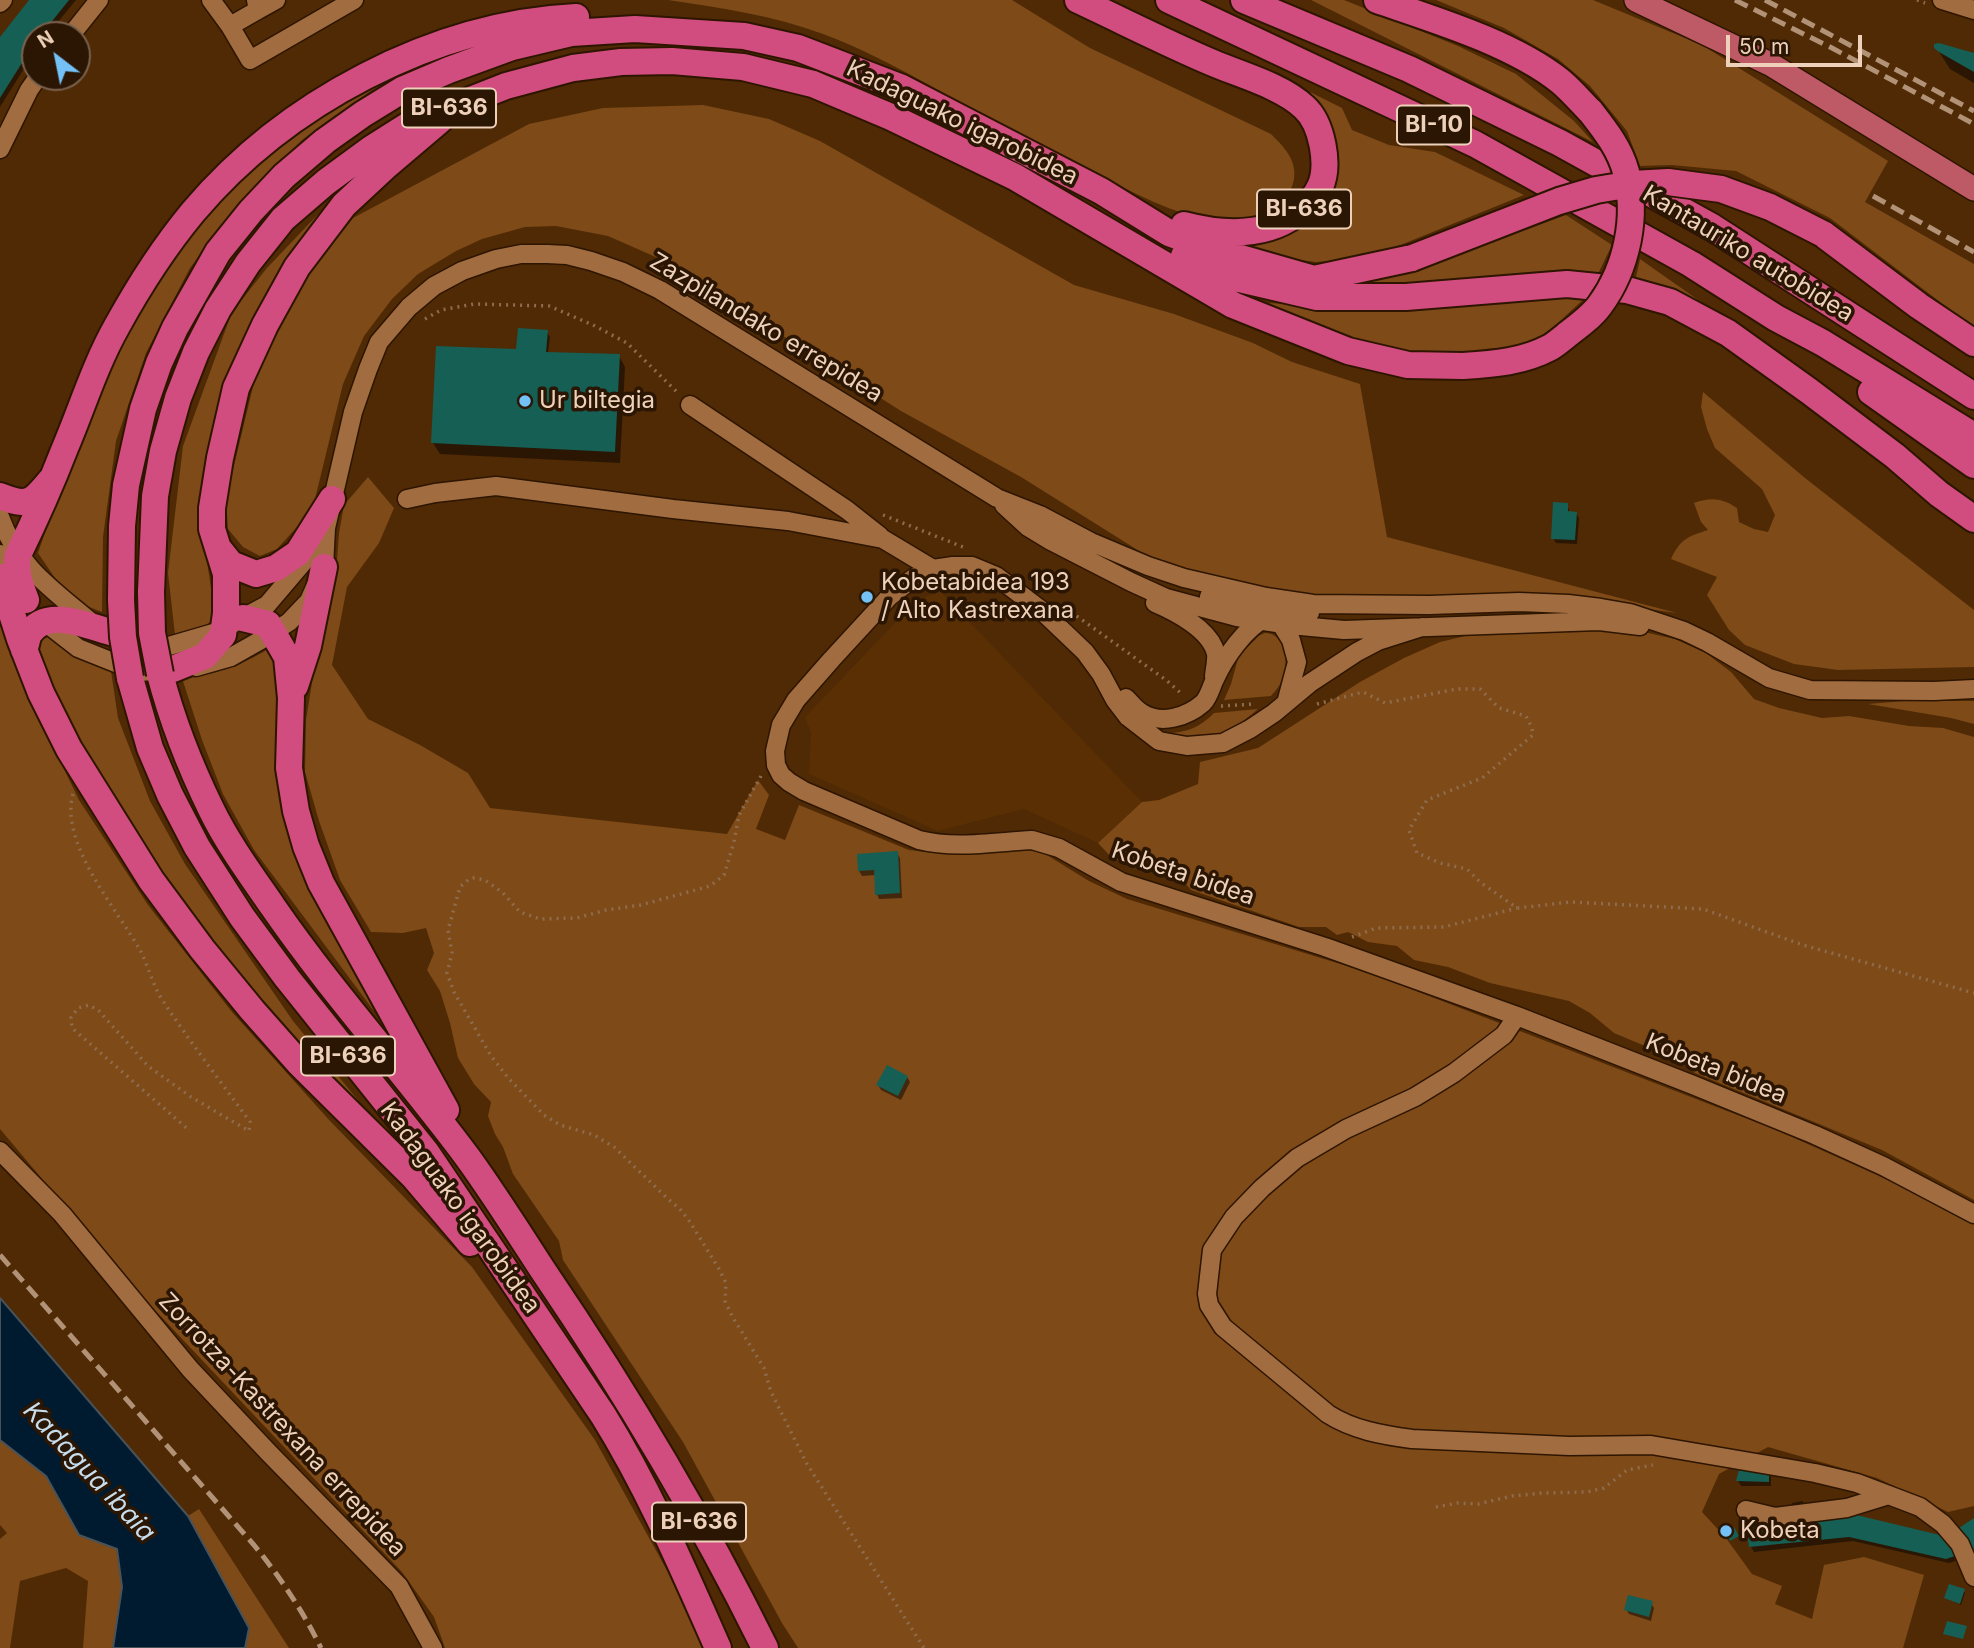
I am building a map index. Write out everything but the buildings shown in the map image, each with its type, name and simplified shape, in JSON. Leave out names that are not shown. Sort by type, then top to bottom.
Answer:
[{"type":"highway","name":"BI-636","points":[[1078,0],[1213,63],[1277,89],[1305,107],[1318,126],[1325,160],[1321,185],[1307,207],[1287,221],[1252,233],[1206,231],[1174,223],[1101,191]]},
{"type":"highway","name":"Kantauriko autobidea","points":[[1169,0],[1475,144],[1691,264],[1776,318]]},
{"type":"highway","name":"Kantauriko autobidea","points":[[1244,0],[1409,69],[1560,143],[1712,227],[1934,369]]},
{"type":"highway","points":[[1024,184],[1233,305],[1348,351],[1408,365],[1463,366],[1509,363],[1552,346],[1582,324],[1599,307],[1613,284],[1624,255],[1631,221],[1626,173],[1620,156],[1609,135],[1591,112],[1561,82],[1545,71],[1516,54],[1445,24],[1377,0]]},
{"type":"highway","points":[[26,600],[16,565],[9,555],[51,480],[115,329],[159,257],[194,211],[269,138],[309,109],[392,62],[438,44],[506,26],[568,18],[632,15],[664,17],[697,32]]},
{"type":"highway","name":"Kadaguako igarobidea","points":[[718,1648],[667,1533],[619,1440],[426,1152],[287,978],[242,917],[197,847],[170,795],[150,748],[123,637],[121,600],[125,485],[143,409],[175,328],[218,252],[284,176],[325,142],[402,90],[512,47],[571,33],[635,29],[697,32],[744,36],[798,48],[902,88],[1101,191]]},
{"type":"highway","name":"Kadaguako igarobidea","points":[[765,1648],[717,1555],[654,1444],[586,1333],[469,1159],[297,942],[243,865],[212,811],[169,707],[167,672],[152,633],[150,593],[155,496],[163,451],[178,398],[196,352],[218,309],[248,263],[283,219],[370,149],[412,123],[506,86],[573,68],[621,62],[672,61],[743,67],[813,84],[845,96],[954,147],[1024,184]]},
{"type":"highway","points":[[234,623],[226,573],[212,528],[212,508],[236,388],[296,267],[344,205],[457,104]]},
{"type":"highway","points":[[1101,191],[1169,233],[1223,253],[1314,279],[1412,258],[1559,201],[1596,190],[1668,182],[1721,189],[1770,207],[1823,234],[1919,306],[1974,343]]},
{"type":"highway","points":[[1024,184],[1231,277],[1317,297],[1406,297],[1567,284],[1627,290],[1670,302],[1728,333],[1895,456],[1939,494],[1974,519]]},
{"type":"highway","points":[[1776,318],[1815,352],[1974,465]]},
{"type":"highway","name":"BI-10","points":[[1776,318],[1823,343],[1974,436]]},
{"type":"highway","points":[[1934,369],[1974,390]]},
{"type":"highway","name":"BI-10","points":[[1934,369],[1974,397]]},
{"type":"highway","points":[[1895,456],[1974,506]]},
{"type":"highway","points":[[0,496],[26,502],[35,499],[51,480]]},
{"type":"highway","points":[[219,549],[231,564],[256,574],[276,568],[298,553],[332,499]]},
{"type":"highway","points":[[291,698],[308,646],[324,566]]},
{"type":"highway","points":[[0,577],[41,693],[69,749],[150,880],[202,949],[298,1062],[414,1177],[473,1247],[537,1316]]},
{"type":"highway","points":[[24,650],[29,634],[49,620],[63,619],[114,633]]},
{"type":"highway","points":[[167,672],[205,656],[234,623],[268,624],[274,632],[287,657],[291,698],[289,768],[296,811],[306,846],[321,883],[449,1117],[469,1159]]},
{"type":"main road","points":[[1636,0],[1770,64],[1974,189]]},
{"type":"street","points":[[82,21],[99,0]]},
{"type":"street","points":[[211,0],[250,60],[354,0]]},
{"type":"street","points":[[230,26],[257,5],[276,0]]},
{"type":"street","points":[[1942,0],[1974,10]]},
{"type":"street","points":[[0,149],[29,91]]},
{"type":"street","name":"Zazpilandako errepidea","points":[[26,600],[44,622],[78,648],[138,672],[194,668],[231,657],[289,622],[309,601],[324,566],[326,528],[353,412],[379,342],[409,307],[434,286],[462,271],[496,259],[521,254],[567,255],[591,261],[623,272],[660,290],[997,498]]},
{"type":"street","points":[[690,405],[847,510],[883,539],[933,569]]},
{"type":"street","points":[[407,499],[496,486],[788,521],[883,539]]},
{"type":"street","points":[[997,498],[1028,527],[1101,567],[1166,598],[1237,617],[1344,629],[1599,621],[1684,631]]},
{"type":"street","points":[[997,498],[1040,515],[1091,542],[1167,572],[1228,589],[1313,604],[1568,604],[1630,613],[1684,631],[1769,678],[1810,690],[1974,689]]},
{"type":"street","name":"Zazpilandako errepidea","points":[[0,517],[9,555],[92,623],[138,644],[169,646],[217,632],[267,605],[314,550],[326,528]]},
{"type":"street","points":[[776,765],[775,751],[781,725],[796,700],[890,596],[915,577],[933,569],[972,566],[996,576],[1041,610],[1085,652],[1128,717],[1158,741],[1187,746],[1223,743],[1274,713],[1310,683],[1357,652],[1378,641],[1422,628]]},
{"type":"street","points":[[1101,567],[1141,596],[1172,610],[1204,634],[1216,654],[1214,681]]},
{"type":"street","points":[[1167,572],[1185,591],[1253,608],[1291,640],[1297,662],[1286,703]]},
{"type":"street","points":[[1101,674],[1143,714],[1168,720],[1184,715],[1204,702],[1236,643],[1285,612],[1400,617],[1429,605]]},
{"type":"street","name":"Kobeta bidea","points":[[776,765],[781,775],[804,791],[919,840],[948,845],[1032,840],[1044,842],[1121,883],[1325,947],[1517,1016],[1815,1135],[1883,1166],[1974,1214]]},
{"type":"street","points":[[1517,1016],[1504,1035],[1454,1073],[1415,1097],[1346,1129],[1297,1158],[1234,1217],[1212,1250],[1208,1284],[1209,1305],[1223,1326],[1328,1414],[1343,1423],[1412,1439],[1569,1446],[1651,1445],[1815,1473],[1857,1483],[1920,1507],[1943,1524],[1960,1544],[1974,1577]]},
{"type":"street","name":"Zorrotza-Kastrexana errepidea","points":[[0,1151],[62,1214],[190,1369],[399,1586],[432,1648]]},
{"type":"street","points":[[1746,1510],[1775,1517],[1847,1508],[1889,1495]]},
{"type":"path","points":[[416,323],[441,310],[474,304],[549,306],[627,343],[690,405]]},
{"type":"path","points":[[1317,704],[1363,692],[1385,703],[1457,689],[1480,689],[1499,708],[1526,716],[1532,728],[1532,735],[1482,778],[1427,800],[1409,830],[1417,853],[1440,863],[1467,869],[1488,889],[1517,908]]},
{"type":"path","points":[[1215,706],[1264,703]]},
{"type":"path","points":[[776,765],[768,768],[758,780],[738,815],[728,866],[724,875],[710,886],[577,918],[540,919],[520,912],[503,893],[485,880],[468,880],[460,887],[448,930],[452,953],[447,973],[454,992],[485,1046],[509,1079],[544,1115],[560,1125],[594,1135],[614,1147],[680,1209],[690,1222],[726,1283],[725,1301],[764,1368],[771,1392],[807,1464],[923,1648]]},
{"type":"path","points":[[85,775],[74,790],[70,806],[78,842],[87,866],[141,952],[161,998],[250,1122],[249,1131],[191,1097],[148,1066],[99,1011],[89,1005],[78,1008],[71,1018],[72,1028],[190,1131]]},
{"type":"path","points":[[1325,947],[1376,928],[1444,927],[1517,908],[1571,902],[1703,909],[1803,944],[1974,993]]},
{"type":"path","points":[[1436,1507],[1458,1503],[1478,1504],[1512,1496],[1542,1493],[1587,1492],[1604,1488],[1627,1470],[1681,1458],[1685,1451]]},
{"type":"shaded area","points":[[668,0],[1012,0],[1090,48],[1271,134],[1291,160],[1294,179],[1285,199],[1257,218],[1224,223],[1188,215],[1120,186],[845,43],[804,27],[766,17]]},
{"type":"shaded area","points":[[1311,0],[1344,0],[1458,46],[1516,74],[1574,121],[1593,142]]},
{"type":"shaded area","points":[[1436,0],[1593,0],[1702,45],[1888,161],[1865,202],[1974,264],[1974,328],[1830,218],[1736,171],[1672,165],[1640,166],[1627,131],[1590,86],[1558,59],[1504,28]]},
{"type":"shaded area","points":[[436,57],[372,90],[302,140],[235,208],[190,268],[146,353],[116,441],[103,537],[102,612],[79,603],[55,578],[38,553],[81,427],[123,331],[187,241],[235,184],[305,124],[374,82]]},
{"type":"shaded area","points":[[1310,92],[1342,108],[1352,130],[1389,145],[1435,152],[1524,195],[1398,246],[1354,259],[1316,262],[1270,256],[1231,246],[1261,243],[1289,234],[1312,218],[1329,192],[1336,172],[1338,150],[1331,126]]},
{"type":"shaded area","points":[[703,105],[769,119],[820,141],[1074,285],[1174,314],[1253,343],[1292,362],[1360,384],[1387,537],[1677,613],[1553,596],[1364,599],[1307,595],[1205,576],[1152,559],[1021,477],[901,411],[667,262],[608,236],[556,226],[525,227],[482,239],[418,274],[392,299],[364,336],[343,384],[315,499],[305,518],[277,549],[260,556],[243,547],[228,529],[226,499],[256,374],[303,280],[353,218],[529,124],[603,108]]},
{"type":"shaded area","points":[[323,209],[271,286],[227,381],[201,486],[203,534],[212,595],[211,621],[204,627],[175,635],[168,573],[183,446],[232,312],[267,268]]},
{"type":"shaded area","points":[[1566,215],[1612,245],[1595,280],[1335,289],[1415,270]]},
{"type":"shaded area","points":[[1640,259],[1701,302],[1634,286]]},
{"type":"shaded area","points":[[1587,296],[1547,333],[1520,345],[1470,355],[1426,355],[1361,343],[1258,302],[1341,309],[1414,310],[1486,300]]},
{"type":"shaded area","points":[[1703,392],[1805,478],[1974,610],[1974,667],[1838,670],[1794,664],[1745,645],[1729,630],[1707,595],[1717,577],[1671,559],[1686,539],[1708,530],[1701,522],[1694,503],[1721,500],[1737,508],[1739,522],[1768,532],[1775,515],[1762,489],[1715,448],[1701,407]]},
{"type":"shaded area","points":[[368,477],[394,508],[379,543],[347,587],[332,665],[368,719],[468,773],[490,808],[727,834],[758,780],[769,795],[756,829],[785,840],[799,805],[909,850],[934,853],[1024,850],[1042,852],[1089,881],[1127,899],[1367,972],[1779,1131],[1899,1185],[1974,1224],[1974,1506],[1948,1512],[1877,1478],[1768,1447],[1719,1474],[1702,1512],[1726,1538],[1752,1574],[1782,1586],[1775,1604],[1812,1619],[1824,1565],[1864,1557],[1924,1575],[1903,1648],[798,1648],[683,1442],[563,1260],[559,1241],[513,1174],[488,1116],[491,1102],[474,1084],[458,1058],[440,991],[427,970],[434,953],[426,928],[403,933],[371,932],[340,880],[305,772],[306,720],[336,573],[344,505]]},
{"type":"shaded area","points":[[940,591],[1142,802],[1098,843],[1024,809],[938,831],[809,774],[811,733],[805,717],[915,602]]},
{"type":"shaded area","points":[[0,612],[27,693],[79,800],[148,905],[232,1012],[331,1122],[472,1267],[595,1440],[685,1603],[703,1648],[445,1648],[434,1617],[402,1572],[135,1289],[0,1129]]},
{"type":"shaded area","points":[[1584,628],[1644,632],[1675,639],[1706,653],[1731,672],[1754,699],[1779,708],[1822,718],[1849,716],[1909,726],[1943,728],[1974,737],[1974,1200],[1882,1150],[1695,1073],[1676,1059],[1614,1033],[1590,1013],[1569,1001],[1490,983],[1448,967],[1414,960],[1397,946],[1368,942],[1348,932],[1337,935],[1326,927],[1299,927],[1191,890],[1177,868],[1155,862],[1135,868],[1111,857],[1098,843],[1142,802],[1159,800],[1198,784],[1200,762],[1258,748],[1360,682],[1440,642],[1478,633]]},
{"type":"shaded area","points":[[44,630],[69,649],[111,671],[118,718],[150,801],[185,864],[293,1021],[389,1138],[315,1066],[213,947],[109,799],[59,713],[34,647]]},
{"type":"shaded area","points":[[1265,633],[1277,638],[1284,649],[1286,663],[1280,685],[1271,696],[1224,700],[1239,655]]},
{"type":"shaded area","points":[[270,648],[279,664],[307,864],[374,1011],[254,850],[223,794],[182,678],[228,669]]},
{"type":"shaded area","points":[[1974,701],[1974,724],[1868,704]]},
{"type":"shaded area","points":[[1258,709],[1235,726],[1208,738],[1189,740],[1167,733],[1193,728],[1214,713]]},
{"type":"shaded area","points":[[0,1440],[46,1476],[79,1535],[117,1548],[122,1587],[113,1648],[83,1648],[88,1581],[66,1568],[20,1581],[10,1648],[0,1648],[0,1539],[7,1533],[0,1525]]},
{"type":"shaded area","points":[[199,1509],[289,1648],[245,1648],[249,1627],[188,1516]]},
{"type":"water","name":"Kadagua ibaia","points":[[0,1298],[188,1516],[249,1628],[245,1648],[113,1648],[122,1587],[117,1549],[79,1535],[46,1476],[0,1440]]},
{"type":"railway","points":[[1735,0],[1974,124]]},
{"type":"railway","points":[[1765,0],[1974,111]]},
{"type":"railway","points":[[1873,196],[1974,252]]},
{"type":"railway","points":[[0,1255],[254,1545],[307,1621],[321,1648]]},
{"type":"place","name":"Ur biltegia","points":[[525,401]]},
{"type":"place","name":"Kobetabidea 193 / Alto Kastrexana","points":[[867,597]]},
{"type":"place","name":"Kobeta","points":[[1726,1531]]}]
